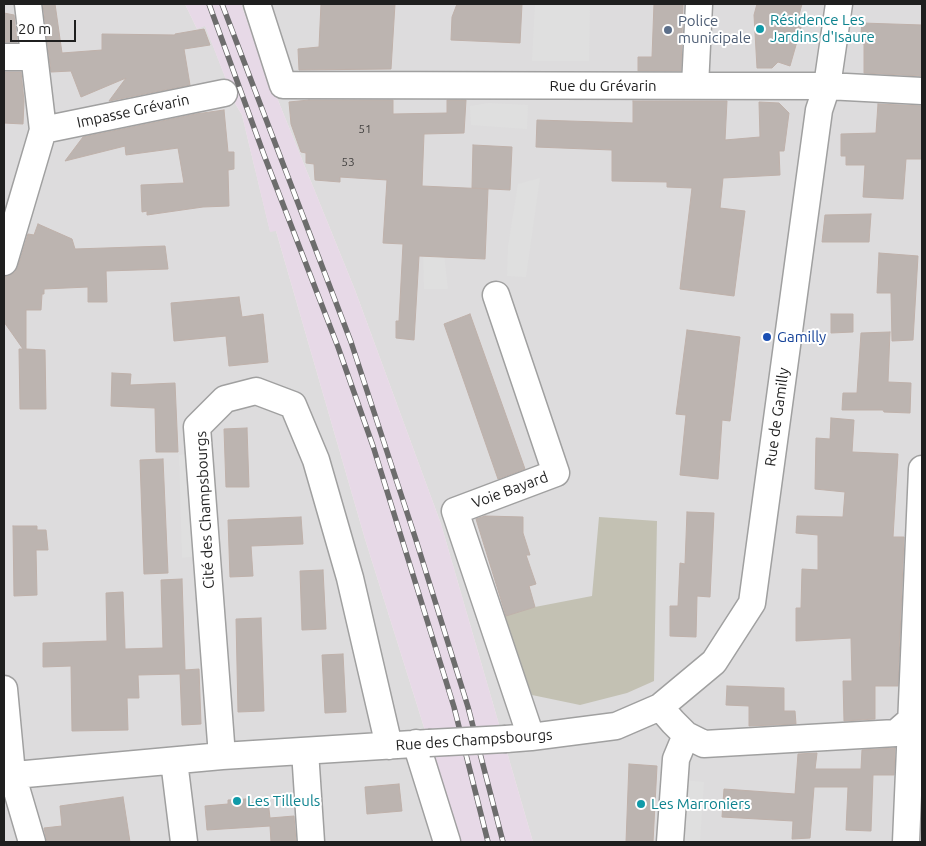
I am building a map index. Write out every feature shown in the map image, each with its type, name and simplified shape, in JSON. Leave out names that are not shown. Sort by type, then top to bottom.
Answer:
[{"type":"street","points":[[4,262],[10,216],[43,130],[28,4]]},
{"type":"street","name":"Rue du Grévarin","points":[[257,4],[283,85],[827,86],[922,91]]},
{"type":"street","points":[[695,86],[699,4]]},
{"type":"street","name":"Rue de Gamilly","points":[[660,707],[714,662],[752,603],[819,110],[827,86],[840,4]]},
{"type":"street","points":[[4,57],[34,57]]},
{"type":"street","name":"Impasse Grévarin","points":[[43,130],[224,93]]},
{"type":"street","name":"Voie Bayard","points":[[496,295],[556,473],[455,511],[518,738]]},
{"type":"street","name":"Cité des Champsbourgs","points":[[222,756],[197,427],[225,399],[256,391],[293,405],[316,460],[350,578],[389,746]]},
{"type":"street","points":[[906,842],[912,720],[918,685],[922,469]]},
{"type":"street","points":[[4,689],[8,775],[32,842]]},
{"type":"street","points":[[660,707],[686,734],[704,744],[896,734],[912,720]]},
{"type":"street","name":"Rue des Champsbourgs","points":[[8,775],[222,756],[518,738],[616,726],[660,707]]},
{"type":"street","points":[[670,842],[676,759],[686,734]]},
{"type":"street","points":[[423,743],[446,842]]},
{"type":"street","points":[[305,751],[311,842]]},
{"type":"street","points":[[174,761],[184,842]]},
{"type":"shaded area","points":[[4,4],[185,4],[197,29],[205,25],[236,105],[242,115],[270,231],[276,231],[365,539],[438,772],[456,842],[4,842]]},
{"type":"shaded area","points":[[185,4],[241,4],[256,46],[355,290],[441,524],[533,842],[456,842],[438,772],[365,539],[276,231],[270,232],[242,115],[236,105],[205,26],[197,29]]},
{"type":"shaded area","points":[[241,4],[922,4],[922,842],[533,842],[441,524],[355,290],[256,46]]},
{"type":"shaded area","points":[[535,4],[590,4],[589,61],[532,61]]},
{"type":"shaded area","points":[[489,103],[528,105],[527,129],[471,125],[470,106]]},
{"type":"shaded area","points":[[540,178],[526,277],[507,276],[508,246],[518,184]]},
{"type":"shaded area","points":[[423,253],[444,253],[448,289],[424,289]]},
{"type":"shaded area","points":[[199,453],[207,555],[182,558],[179,455]]},
{"type":"shaded area","points":[[599,517],[657,521],[654,681],[627,693],[580,705],[532,695],[501,617],[535,607],[592,596]]},
{"type":"shaded area","points":[[682,780],[704,782],[700,842],[678,842]]},
{"type":"building","points":[[43,4],[55,4],[62,53],[102,50],[102,34],[175,35],[204,29],[210,45],[184,49],[190,85],[109,101],[126,78],[81,97],[71,71],[51,72]]},
{"type":"building","points":[[321,4],[395,4],[391,69],[299,70],[298,49],[319,47]]},
{"type":"building","points":[[457,4],[522,4],[520,43],[451,40],[452,17]]},
{"type":"building","name":"Police municipale","points":[[654,4],[683,4],[681,71],[638,71],[638,57],[652,57]]},
{"type":"building","name":"Résidence Les Jardins d'Isaure","points":[[757,4],[802,4],[799,15],[804,17],[790,66],[778,62],[772,68],[757,68],[754,15]]},
{"type":"building","points":[[4,13],[14,15],[17,42],[4,42]]},
{"type":"building","points":[[862,23],[922,25],[922,76],[864,73],[864,44],[860,43]]},
{"type":"building","points":[[4,72],[21,72],[24,101],[23,124],[4,123]]},
{"type":"building","points":[[309,100],[393,100],[393,114],[447,113],[447,100],[466,100],[464,133],[424,134],[422,186],[488,189],[485,259],[419,256],[414,340],[396,338],[396,321],[399,321],[403,244],[383,243],[387,180],[340,177],[340,182],[315,180],[314,164],[306,163],[306,153],[301,152],[291,124],[289,102]]},
{"type":"building","points":[[633,101],[727,101],[725,140],[760,137],[759,102],[779,103],[789,113],[784,151],[779,151],[780,175],[723,178],[720,208],[745,211],[734,296],[680,289],[692,188],[667,187],[667,182],[612,181],[612,150],[536,147],[537,120],[633,123]]},
{"type":"building","points":[[878,104],[922,106],[922,159],[906,159],[903,199],[863,197],[865,165],[846,165],[846,156],[841,156],[841,134],[876,133]]},
{"type":"building","points":[[224,110],[228,152],[234,152],[234,169],[228,170],[229,206],[203,207],[147,215],[147,211],[142,212],[141,185],[184,183],[178,148],[126,155],[125,146],[65,161],[83,137]]},
{"type":"building","points":[[473,145],[512,147],[510,190],[472,188]]},
{"type":"building","points":[[871,214],[869,242],[822,242],[825,215]]},
{"type":"building","points":[[38,224],[72,239],[75,249],[165,246],[168,269],[106,271],[107,302],[88,302],[88,287],[44,289],[41,310],[26,310],[26,349],[45,350],[46,409],[20,409],[19,349],[23,349],[4,322],[4,277],[15,272],[28,234],[34,235]]},
{"type":"building","points":[[879,253],[918,256],[913,340],[892,341],[891,293],[877,293]]},
{"type":"building","points":[[239,297],[242,317],[263,314],[268,362],[229,366],[226,336],[174,341],[171,303]]},
{"type":"building","points":[[470,314],[525,469],[498,479],[444,324]]},
{"type":"building","points":[[831,314],[853,314],[853,332],[831,333]]},
{"type":"building","points":[[687,330],[740,337],[730,421],[722,420],[718,479],[680,475],[686,415],[676,414]]},
{"type":"building","points":[[890,332],[888,382],[911,383],[910,413],[884,412],[883,410],[842,410],[843,393],[857,393],[861,333]]},
{"type":"building","points":[[112,373],[131,374],[130,385],[175,383],[178,452],[156,452],[155,408],[111,406]]},
{"type":"building","points":[[831,418],[854,420],[852,452],[898,454],[893,537],[904,537],[898,686],[875,686],[875,719],[844,721],[843,681],[852,681],[851,638],[796,641],[796,608],[801,608],[802,569],[818,570],[818,535],[796,533],[797,516],[843,517],[845,492],[815,489],[816,438],[830,439]]},
{"type":"building","points":[[247,428],[249,487],[226,487],[224,429]]},
{"type":"building","points":[[163,459],[168,573],[144,574],[140,460]]},
{"type":"building","points":[[687,512],[714,513],[710,597],[697,596],[696,637],[670,636],[670,606],[678,606],[680,563],[685,564]]},
{"type":"building","points":[[485,516],[523,517],[523,533],[530,555],[526,555],[536,584],[529,586],[535,607],[506,616],[476,519]]},
{"type":"building","points":[[301,517],[303,544],[251,546],[253,576],[230,577],[228,520]]},
{"type":"building","points":[[13,526],[37,526],[37,530],[46,530],[48,550],[36,550],[37,595],[14,596]]},
{"type":"building","points":[[323,570],[326,629],[302,630],[300,571]]},
{"type":"building","points":[[182,579],[185,670],[199,669],[201,724],[182,725],[180,674],[138,675],[139,698],[127,698],[128,730],[72,731],[71,666],[43,667],[43,643],[107,641],[106,593],[123,592],[125,649],[163,648],[161,580]]},
{"type":"building","points":[[261,618],[264,711],[238,712],[236,619]]},
{"type":"building","points":[[343,654],[346,712],[325,713],[322,655]]},
{"type":"building","points":[[727,686],[784,688],[784,711],[795,711],[796,724],[749,726],[749,706],[726,705]]},
{"type":"building","points":[[895,748],[894,775],[873,775],[871,831],[846,830],[848,787],[814,787],[810,838],[792,839],[793,821],[722,817],[724,789],[795,794],[798,754],[817,753],[815,769],[861,769],[862,750]]},
{"type":"building","name":"Les Marroniers","points":[[629,764],[657,766],[653,842],[626,842]]},
{"type":"building","points":[[399,784],[402,811],[367,814],[365,787]]},
{"type":"building","points":[[123,797],[130,842],[47,842],[44,828],[62,826],[60,806]]},
{"type":"building","points":[[246,799],[247,803],[268,801],[270,818],[294,816],[296,842],[271,842],[270,826],[207,830],[205,806],[228,804],[228,800]]},
{"type":"railway","points":[[209,4],[264,155],[338,347],[373,446],[454,707],[488,842]]},
{"type":"railway","points":[[222,4],[351,342],[468,707],[503,842]]},
{"type":"place","name":"Résidence Les Jardins d'Isaure","points":[[760,29]]},
{"type":"place","name":"Police municipale","points":[[668,30]]},
{"type":"place","name":"Gamilly","points":[[767,337]]},
{"type":"place","name":"Les Tilleuls","points":[[237,801]]},
{"type":"place","name":"Les Marroniers","points":[[641,804]]}]
